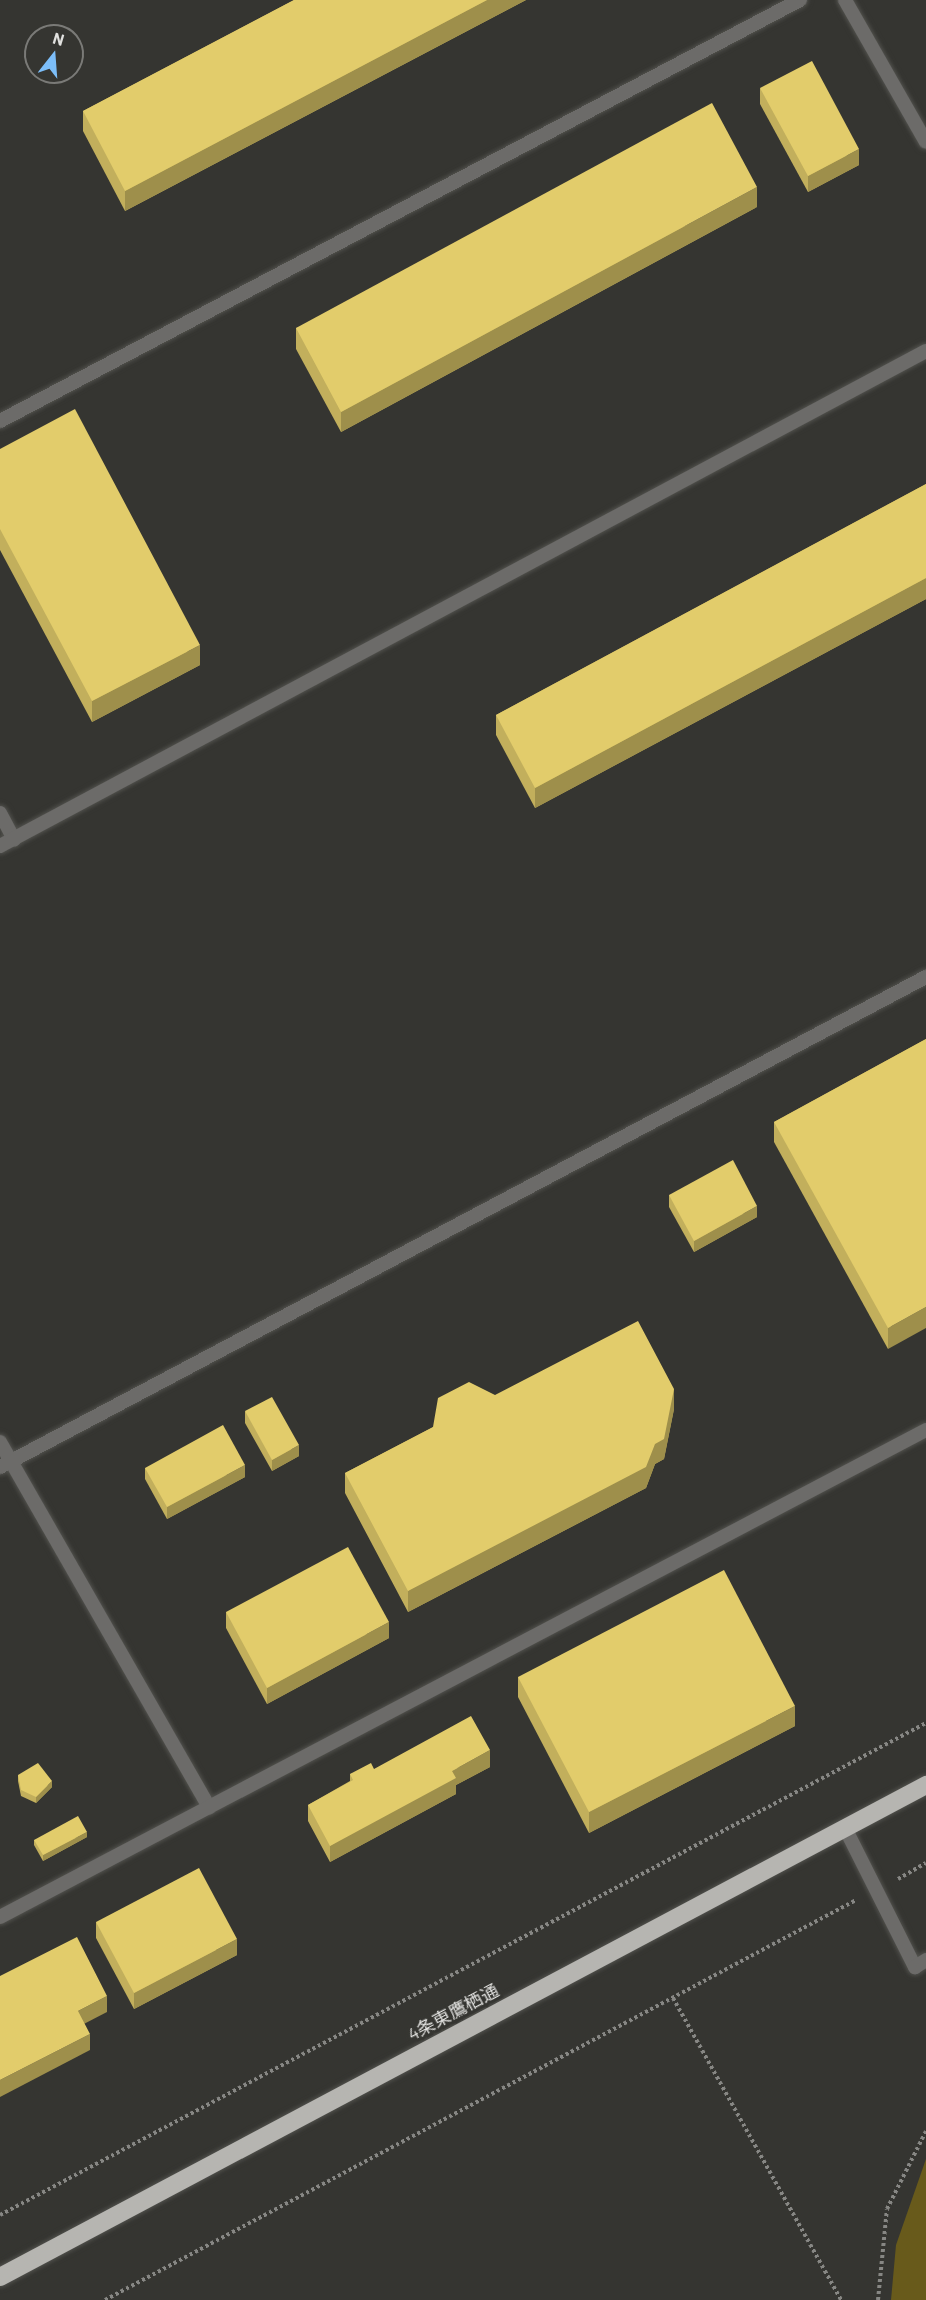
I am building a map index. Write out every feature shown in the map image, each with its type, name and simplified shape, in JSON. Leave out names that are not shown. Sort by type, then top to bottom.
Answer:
[{"type":"highway","name":"4条東鷹栖通","points":[[0,2277],[926,1785]]},
{"type":"lane","points":[[0,421],[800,0]]},
{"type":"lane","points":[[845,0],[926,142]]},
{"type":"lane","points":[[0,846],[926,351]]},
{"type":"lane","points":[[0,813],[14,839]]},
{"type":"lane","points":[[5,1464],[926,977]]},
{"type":"lane","points":[[0,1917],[926,1430]]},
{"type":"lane","points":[[0,1442],[5,1464],[209,1807]]},
{"type":"lane","points":[[845,1828],[915,1966],[926,1960]]},
{"type":"path","points":[[0,2215],[926,1724]]},
{"type":"path","points":[[894,1880],[926,1863]]},
{"type":"path","points":[[105,2300],[863,1897]]},
{"type":"path","points":[[673,1998],[841,2300]]},
{"type":"path","points":[[878,2300],[887,2209],[926,2131]]},
{"type":"shaded area","points":[[926,2159],[926,2300],[891,2300],[896,2245]]},
{"type":"building","points":[[294,0],[487,0],[125,191],[83,111]]},
{"type":"building","points":[[812,61],[859,149],[808,176],[760,88]]},
{"type":"building","points":[[712,103],[757,187],[341,412],[296,328]]},
{"type":"building","points":[[75,409],[200,645],[92,701],[0,529],[0,449]]},
{"type":"building","points":[[926,484],[926,578],[535,788],[496,715]]},
{"type":"building","points":[[926,1039],[926,1307],[888,1328],[774,1122]]},
{"type":"building","points":[[733,1160],[757,1206],[694,1241],[669,1195]]},
{"type":"building","points":[[638,1321],[674,1389],[664,1439],[655,1444],[646,1467],[408,1591],[345,1473],[433,1427],[438,1398],[469,1382],[495,1395]]},
{"type":"building","points":[[272,1397],[299,1445],[272,1460],[245,1411]]},
{"type":"building","points":[[223,1425],[245,1465],[167,1507],[145,1468]]},
{"type":"building","points":[[348,1547],[389,1622],[267,1688],[226,1612]]},
{"type":"building","points":[[724,1570],[795,1706],[589,1812],[518,1677]]},
{"type":"building","points":[[471,1716],[490,1750],[452,1771],[456,1778],[330,1846],[308,1805],[353,1780],[350,1774],[371,1763],[374,1769]]},
{"type":"building","points":[[38,1763],[52,1781],[36,1797],[21,1790],[18,1775]]},
{"type":"building","points":[[78,1816],[87,1832],[43,1855],[34,1840]]},
{"type":"building","points":[[199,1868],[237,1939],[134,1993],[96,1922]]},
{"type":"building","points":[[77,1937],[107,1996],[78,2011],[90,2034],[0,2080],[0,1976]]}]
